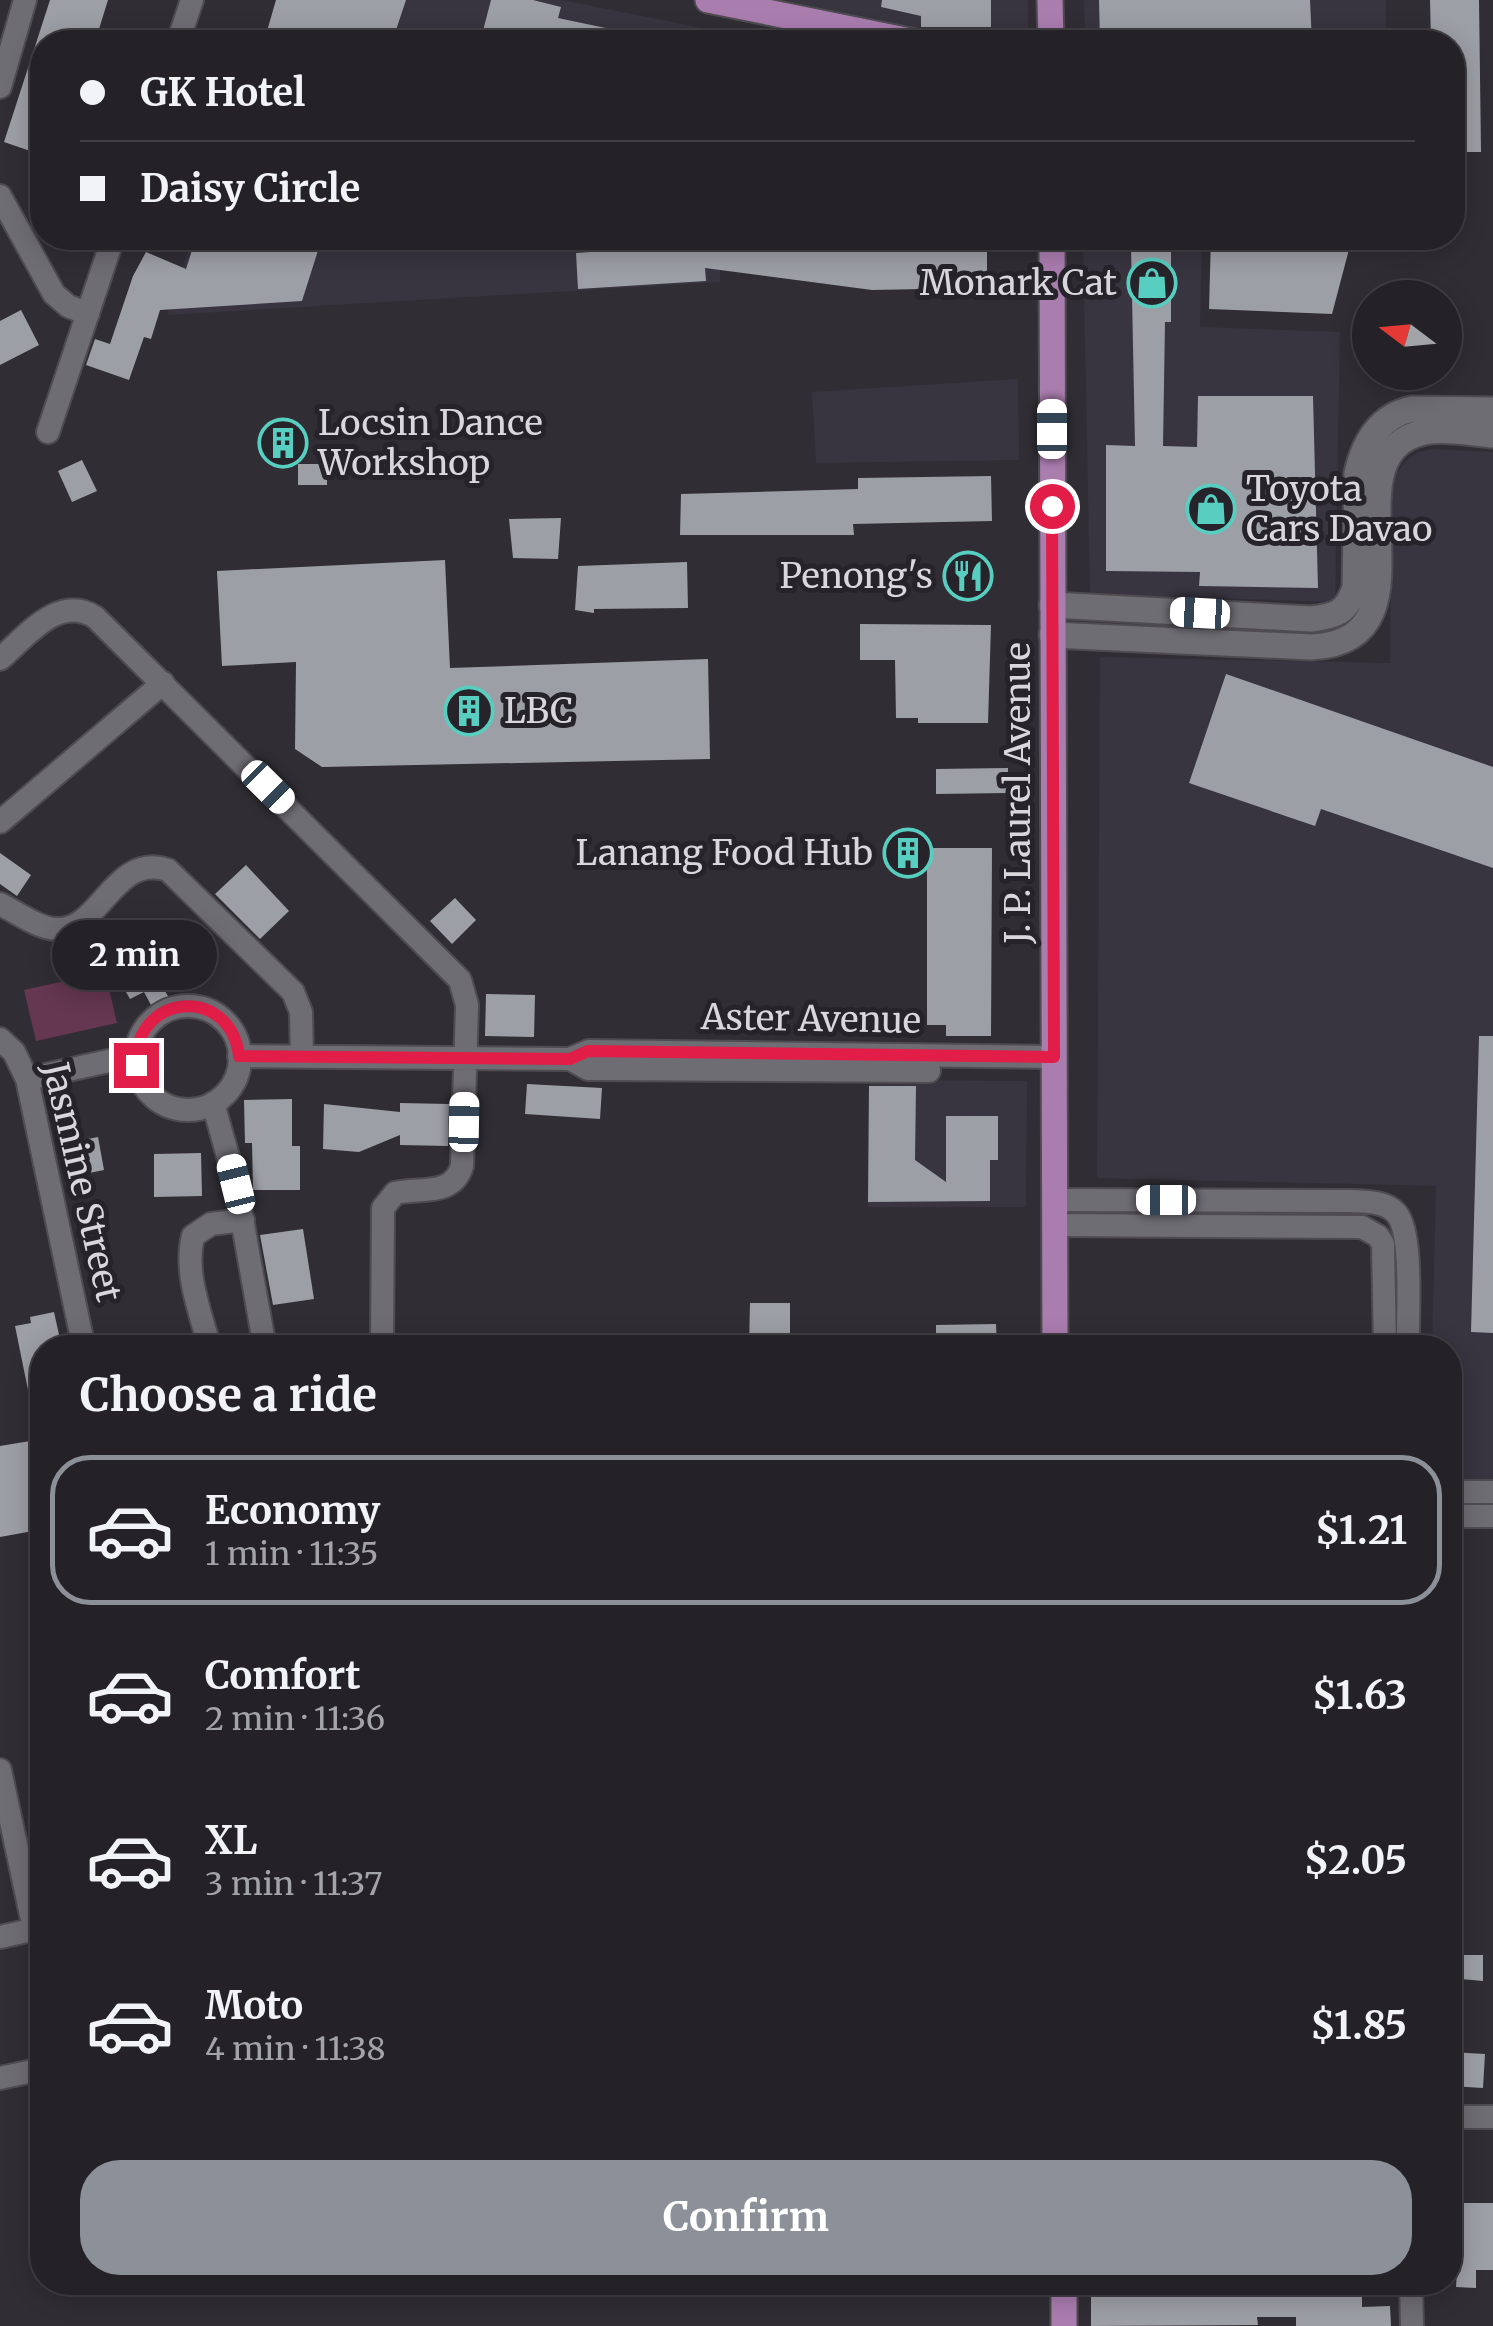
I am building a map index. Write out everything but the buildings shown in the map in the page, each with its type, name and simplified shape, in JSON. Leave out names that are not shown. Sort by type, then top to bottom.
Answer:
[{"type":"main road","points":[[708,0],[855,30]]},
{"type":"main road","points":[[1050,0],[1051,30]]},
{"type":"main road","name":"J. P. Laurel Avenue","points":[[1052,250],[1055,1335]]},
{"type":"main road","points":[[1064,2295],[1064,2326]]},
{"type":"street","points":[[0,87],[24,0]]},
{"type":"street","points":[[182,30],[192,0]]},
{"type":"street","points":[[0,196],[54,294],[68,306],[88,314]]},
{"type":"street","points":[[48,432],[109,250]]},
{"type":"street","points":[[1052,635],[1310,647],[1339,644],[1351,622],[1361,455],[1375,431],[1401,411],[1412,409],[1493,410]]},
{"type":"street","points":[[1052,605],[1369,622],[1377,590],[1380,484],[1392,451],[1422,432],[1493,435]]},
{"type":"street","points":[[0,659],[58,612],[78,609],[95,617],[460,980],[466,1005],[459,1175],[446,1186],[395,1193],[382,1208],[382,1335]]},
{"type":"street","points":[[0,822],[163,683]]},
{"type":"street","points":[[0,904],[60,930],[80,920],[134,871],[152,866],[168,870],[293,992],[301,1012],[302,1056]]},
{"type":"street","points":[[185,1006],[206,1009],[224,1020],[235,1038],[239,1056],[232,1083],[213,1103],[184,1110],[156,1099],[139,1075],[136,1055],[141,1034],[155,1018],[185,1006]]},
{"type":"street","name":"Jasmine Street","points":[[0,1039],[14,1052],[27,1079],[81,1335]]},
{"type":"street","name":"Aster Avenue","points":[[239,1056],[570,1059],[588,1051],[623,1061],[1054,1064]]},
{"type":"street","points":[[27,1079],[136,1055]]},
{"type":"street","points":[[213,1103],[243,1220],[263,1335]]},
{"type":"street","points":[[1235,1226],[1236,1201]]},
{"type":"street","points":[[1054,1213],[1236,1201],[1377,1203],[1398,1214],[1406,1239],[1408,1335]]},
{"type":"street","points":[[1054,1213],[1235,1226],[1362,1227],[1378,1236],[1384,1255],[1385,1335]]},
{"type":"street","points":[[207,1335],[192,1280],[193,1236],[211,1224],[243,1220]]},
{"type":"street","points":[[1462,1492],[1493,1492]]},
{"type":"street","points":[[1462,1516],[1493,1516]]},
{"type":"street","points":[[0,1770],[30,1895]]},
{"type":"street","points":[[0,1936],[30,1937]]},
{"type":"street","points":[[0,2078],[30,2072]]},
{"type":"street","points":[[1462,2118],[1493,2117]]},
{"type":"street","points":[[1411,2295],[1412,2326]]},
{"type":"shaded area","points":[[370,0],[562,0],[713,30],[360,30]]},
{"type":"shaded area","points":[[784,0],[1028,0],[1028,30],[922,30]]},
{"type":"shaded area","points":[[1084,0],[1386,0],[1386,30],[1085,30]]},
{"type":"shaded area","points":[[188,250],[720,250],[720,282],[167,315]]},
{"type":"shaded area","points":[[1083,250],[1202,250],[1200,327],[1340,332],[1335,602],[1090,594]]},
{"type":"shaded area","points":[[1018,379],[1019,460],[816,463],[812,392]]},
{"type":"shaded area","points":[[1418,452],[1493,452],[1493,1481],[1462,1481],[1462,1335],[1432,1335],[1436,1186],[1097,1178],[1100,657],[1390,663],[1392,490],[1396,474]]},
{"type":"shaded area","points":[[105,972],[117,1023],[36,1041],[24,990]]},
{"type":"shaded area","points":[[869,1080],[1027,1081],[1026,1207],[868,1207]]},
{"type":"place","name":"Monark Cat","points":[[1152,283]]},
{"type":"place","name":"Locsin Dance Workshop","points":[[283,443]]},
{"type":"place","name":"Toyota Cars Davao","points":[[1211,509]]},
{"type":"place","name":"Penong's","points":[[968,576]]},
{"type":"place","name":"LBC","points":[[469,711]]},
{"type":"place","name":"Lanang Food Hub","points":[[908,853]]},
{"type":"route","points":[[136,1065],[138,1044],[147,1025],[164,1012],[185,1006],[206,1009],[224,1020],[235,1038],[239,1056],[570,1059],[588,1051],[1054,1057],[1052,506]]}]
